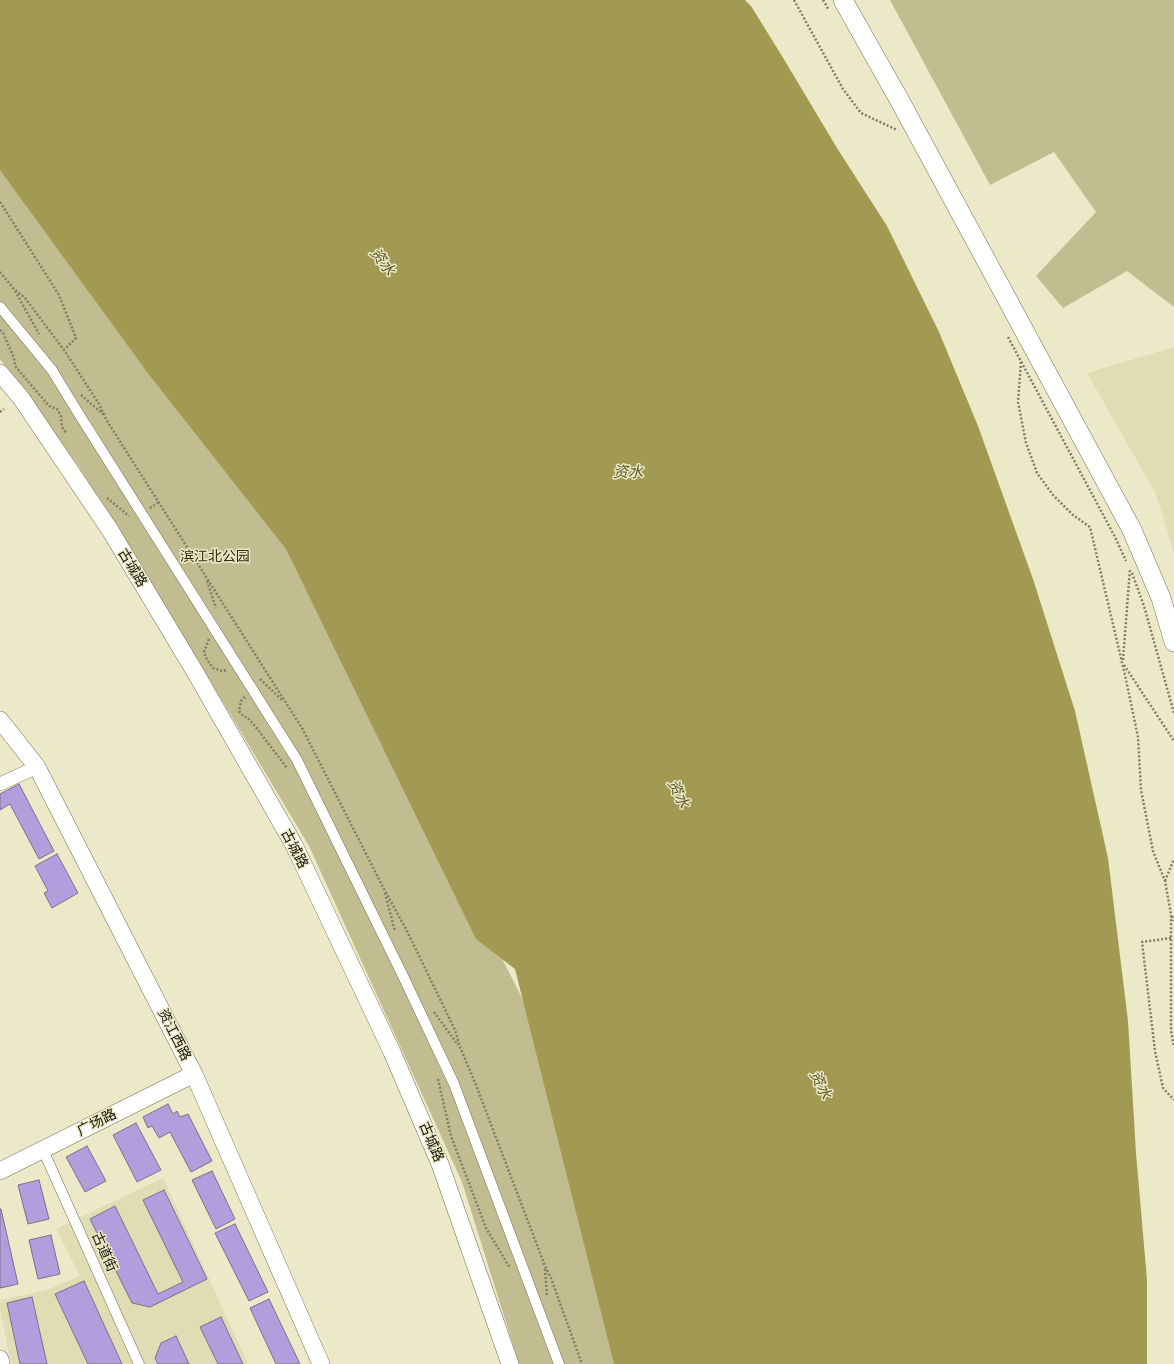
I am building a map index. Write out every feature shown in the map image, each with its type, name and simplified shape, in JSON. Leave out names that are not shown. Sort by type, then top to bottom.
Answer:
[{"type":"main road","points":[[837,7],[921,140],[1132,530],[1161,598],[1174,642]]},
{"type":"street","points":[[0,307],[52,370],[297,760],[454,1084],[559,1364]]},
{"type":"street","name":"古城路","points":[[0,373],[21,398],[110,530],[195,672],[294,845],[392,1052],[440,1164],[510,1364]]},
{"type":"street","name":"资江西路","points":[[0,720],[37,767],[194,1074],[320,1364]]},
{"type":"street","points":[[0,784],[37,767]]},
{"type":"street","name":"广场路","points":[[0,1171],[194,1074]]},
{"type":"street","name":"古道街","points":[[43,1150],[138,1364]]},
{"type":"street","points":[[0,1359],[1,1364]]},
{"type":"path","points":[[794,0],[843,89],[861,113],[921,140]]},
{"type":"path","points":[[823,0],[837,7]]},
{"type":"path","points":[[892,122],[900,136]]},
{"type":"path","points":[[0,202],[59,295],[76,338],[64,350]]},
{"type":"path","points":[[14,289],[40,338]]},
{"type":"path","points":[[0,330],[3,333],[16,366],[49,406],[57,409],[61,416],[62,427],[66,433]]},
{"type":"path","points":[[1006,333],[1115,537],[1130,569],[1144,606],[1174,713]]},
{"type":"path","points":[[1021,361],[1018,402],[1026,444],[1037,473],[1052,495],[1072,515],[1090,527],[1123,664],[1138,738],[1141,790],[1153,851],[1165,881],[1171,914],[1171,1031],[1174,1046]]},
{"type":"path","points":[[0,412],[4,409]]},
{"type":"path","points":[[107,498],[134,520]]},
{"type":"path","points":[[1130,569],[1123,664],[1174,741]]},
{"type":"path","points":[[205,576],[217,610]]},
{"type":"path","points":[[210,637],[204,652],[207,660],[213,668],[222,671],[230,669],[236,670],[244,676],[247,695],[241,701],[239,711],[255,726],[291,773]]},
{"type":"path","points":[[260,678],[286,704]]},
{"type":"path","points":[[1165,881],[1174,859]]},
{"type":"path","points":[[1170,868],[1174,866]]},
{"type":"path","points":[[384,889],[396,934]]},
{"type":"path","points":[[1171,914],[1174,921]]},
{"type":"path","points":[[1171,938],[1142,942],[1155,1051],[1163,1088],[1174,1100]]},
{"type":"path","points":[[432,1010],[460,1047]]},
{"type":"path","points":[[438,1076],[451,1136],[480,1214],[486,1228],[511,1269]]},
{"type":"path","points":[[545,1266],[547,1297]]},
{"type":"shaded area","points":[[1174,347],[1174,553],[1156,494],[1087,373]]},
{"type":"shaded area","points":[[163,1178],[248,1364],[11,1364],[0,1310],[0,1300],[47,1290],[80,1276],[56,1229]]},
{"type":"green space","points":[[890,0],[1174,0],[1174,307],[1127,271],[1063,308],[1036,276],[1096,212],[1054,152],[990,185]]},
{"type":"green space","name":"滨江北公园","points":[[0,150],[275,520],[482,919],[561,1075],[623,1364],[519,1364],[462,1182],[309,846],[79,467],[0,359]]},
{"type":"water","name":"资水","points":[[0,0],[745,0],[751,6],[837,148],[887,226],[939,332],[978,426],[1033,579],[1075,711],[1108,858],[1128,1021],[1136,1153],[1147,1280],[1147,1364],[614,1364],[515,969],[476,939],[286,549],[147,372],[0,170]]},
{"type":"building","points":[[19,784],[54,851],[39,859],[10,804],[0,810],[0,794]]},
{"type":"building","points":[[57,854],[78,893],[52,908],[44,893],[48,891],[35,866]]},
{"type":"building","points":[[168,1104],[173,1114],[177,1111],[180,1117],[188,1114],[212,1161],[191,1172],[170,1132],[159,1138],[152,1126],[148,1128],[143,1117]]},
{"type":"building","points":[[136,1123],[161,1170],[137,1182],[113,1135]]},
{"type":"building","points":[[87,1146],[106,1181],[85,1192],[66,1157]]},
{"type":"building","points":[[212,1171],[235,1219],[216,1229],[192,1180]]},
{"type":"building","points":[[39,1180],[49,1219],[28,1224],[18,1185]]},
{"type":"building","points":[[164,1190],[207,1279],[150,1307],[132,1303],[90,1219],[115,1206],[158,1294],[183,1282],[143,1200]]},
{"type":"building","points":[[0,1209],[18,1284],[0,1288]]},
{"type":"building","points":[[235,1224],[268,1292],[249,1301],[215,1233]]},
{"type":"building","points":[[51,1235],[60,1274],[38,1279],[29,1240]]},
{"type":"building","points":[[84,1281],[122,1364],[88,1364],[55,1294]]},
{"type":"building","points":[[32,1297],[47,1364],[20,1364],[7,1303]]},
{"type":"building","points":[[269,1299],[300,1364],[276,1364],[250,1308]]},
{"type":"building","points":[[221,1317],[243,1364],[218,1364],[200,1327]]},
{"type":"building","points":[[176,1336],[189,1364],[158,1364],[155,1358],[161,1343]]}]
